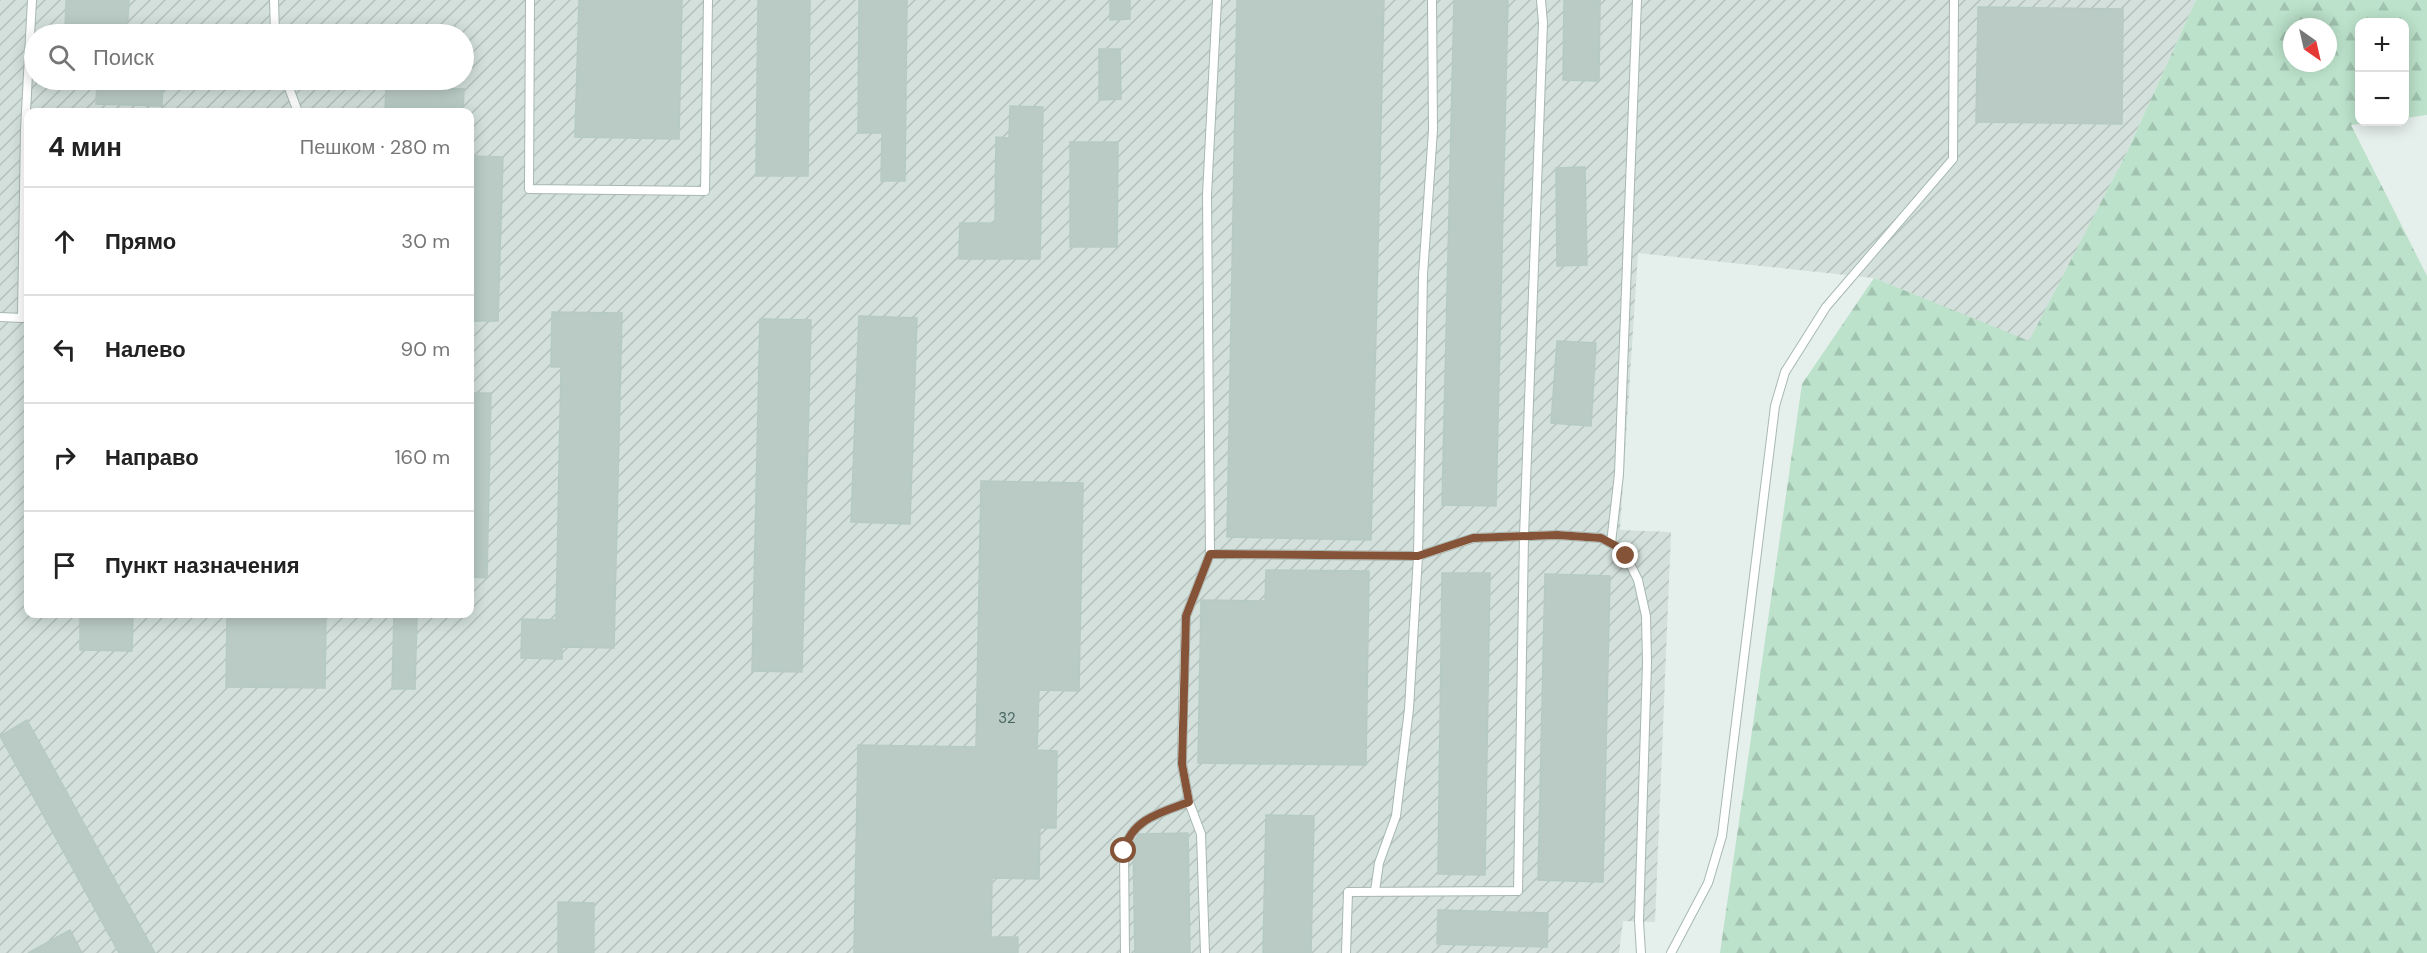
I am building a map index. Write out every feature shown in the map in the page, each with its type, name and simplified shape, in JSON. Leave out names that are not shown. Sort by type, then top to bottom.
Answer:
[{"type":"lane","points":[[31,24],[32,0]]},
{"type":"lane","points":[[274,0],[274,24]]},
{"type":"lane","points":[[530,0],[529,189],[693,191],[705,191],[708,0]]},
{"type":"lane","points":[[1205,953],[1201,834],[1189,802],[1182,764],[1186,616],[1210,554],[1207,207],[1217,0]]},
{"type":"lane","points":[[1375,891],[1379,863],[1396,816],[1409,709],[1418,556],[1423,275],[1433,129],[1432,0]]},
{"type":"lane","points":[[1346,953],[1348,892],[1518,891],[1524,536],[1543,23],[1541,0]]},
{"type":"lane","points":[[1611,543],[1620,450],[1637,0]]},
{"type":"lane","points":[[1671,953],[1708,883],[1722,836],[1778,394],[1785,372],[1827,307],[1953,159],[1954,0]]},
{"type":"lane","points":[[28,108],[29,90]]},
{"type":"lane","points":[[290,90],[296,108]]},
{"type":"lane","points":[[0,317],[24,318]]},
{"type":"lane","points":[[1210,554],[1418,556],[1473,538],[1524,536],[1601,538],[1626,556],[1638,580],[1646,616],[1641,953]]},
{"type":"lane","points":[[1125,953],[1124,851],[1126,838],[1144,820],[1189,802]]},
{"type":"shaded area","points":[[0,0],[2196,0],[2127,152],[2029,342],[1874,278],[1638,253],[1620,530],[1671,532],[1655,922],[1623,921],[1619,953],[0,953]]},
{"type":"green space","points":[[2196,0],[2427,0],[2427,115],[2409,117],[2409,18],[2355,18],[2355,125],[2351,125],[2427,276],[2427,953],[1720,953],[1802,384],[1874,278],[2029,341],[2127,152]]},
{"type":"building","points":[[66,0],[129,0],[128,24],[65,24]]},
{"type":"building","points":[[579,0],[682,0],[679,139],[575,137]]},
{"type":"building","points":[[758,0],[810,0],[808,176],[756,176]]},
{"type":"building","points":[[859,0],[907,0],[905,181],[881,181],[882,133],[858,133]]},
{"type":"building","points":[[1110,0],[1130,0],[1130,19],[1110,20]]},
{"type":"building","points":[[1237,0],[1384,0],[1371,540],[1227,537]]},
{"type":"building","points":[[1454,0],[1508,0],[1496,506],[1442,505]]},
{"type":"building","points":[[1564,0],[1600,0],[1599,81],[1563,80]]},
{"type":"building","points":[[1978,7],[2123,9],[2122,124],[1976,122]]},
{"type":"building","points":[[1099,49],[1120,49],[1121,99],[1099,100]]},
{"type":"building","points":[[97,90],[163,90],[162,106],[96,104]]},
{"type":"building","points":[[386,90],[464,90],[463,108],[385,108]]},
{"type":"building","points":[[1010,106],[1043,107],[1040,259],[959,259],[960,223],[995,223],[996,137],[1009,138]]},
{"type":"building","points":[[1070,142],[1118,142],[1117,247],[1070,247]]},
{"type":"building","points":[[474,156],[503,157],[498,321],[474,321]]},
{"type":"building","points":[[1585,167],[1587,265],[1557,266],[1556,168]]},
{"type":"building","points":[[552,312],[622,313],[614,648],[562,647],[562,659],[521,658],[522,619],[556,620],[561,367],[551,367]]},
{"type":"building","points":[[859,316],[917,318],[910,524],[851,522]]},
{"type":"building","points":[[760,319],[811,320],[802,672],[752,671]]},
{"type":"building","points":[[1557,341],[1596,343],[1591,426],[1551,423]]},
{"type":"building","points":[[474,393],[491,393],[487,578],[474,577]]},
{"type":"building","points":[[981,481],[1083,483],[1079,691],[1039,690],[1037,750],[1057,751],[1056,828],[1040,828],[1039,879],[992,878],[991,937],[1018,937],[1018,953],[854,953],[858,745],[976,747]]},
{"type":"building","points":[[1266,570],[1369,571],[1366,765],[1198,763],[1201,600],[1265,601]]},
{"type":"building","points":[[1442,573],[1490,573],[1485,875],[1438,874]]},
{"type":"building","points":[[1545,574],[1610,576],[1603,882],[1538,880]]},
{"type":"building","points":[[80,618],[133,618],[132,651],[80,650]]},
{"type":"building","points":[[227,618],[326,618],[325,688],[226,687]]},
{"type":"building","points":[[394,618],[417,618],[415,689],[392,689]]},
{"type":"building","points":[[27,720],[155,953],[119,953],[0,736]]},
{"type":"building","points":[[1266,815],[1314,816],[1311,953],[1263,953]]},
{"type":"building","points":[[1188,833],[1190,953],[1135,953],[1133,843],[1139,834]]},
{"type":"building","points":[[558,902],[594,903],[594,953],[558,953]]},
{"type":"building","points":[[1438,910],[1548,913],[1547,947],[1437,944]]},
{"type":"building","points":[[70,930],[82,953],[28,953]]},
{"type":"route","points":[[1124,851],[1126,838],[1144,820],[1189,802],[1182,764],[1186,616],[1210,554],[1418,556],[1473,538],[1557,535],[1601,538],[1616,546],[1626,556]]}]
